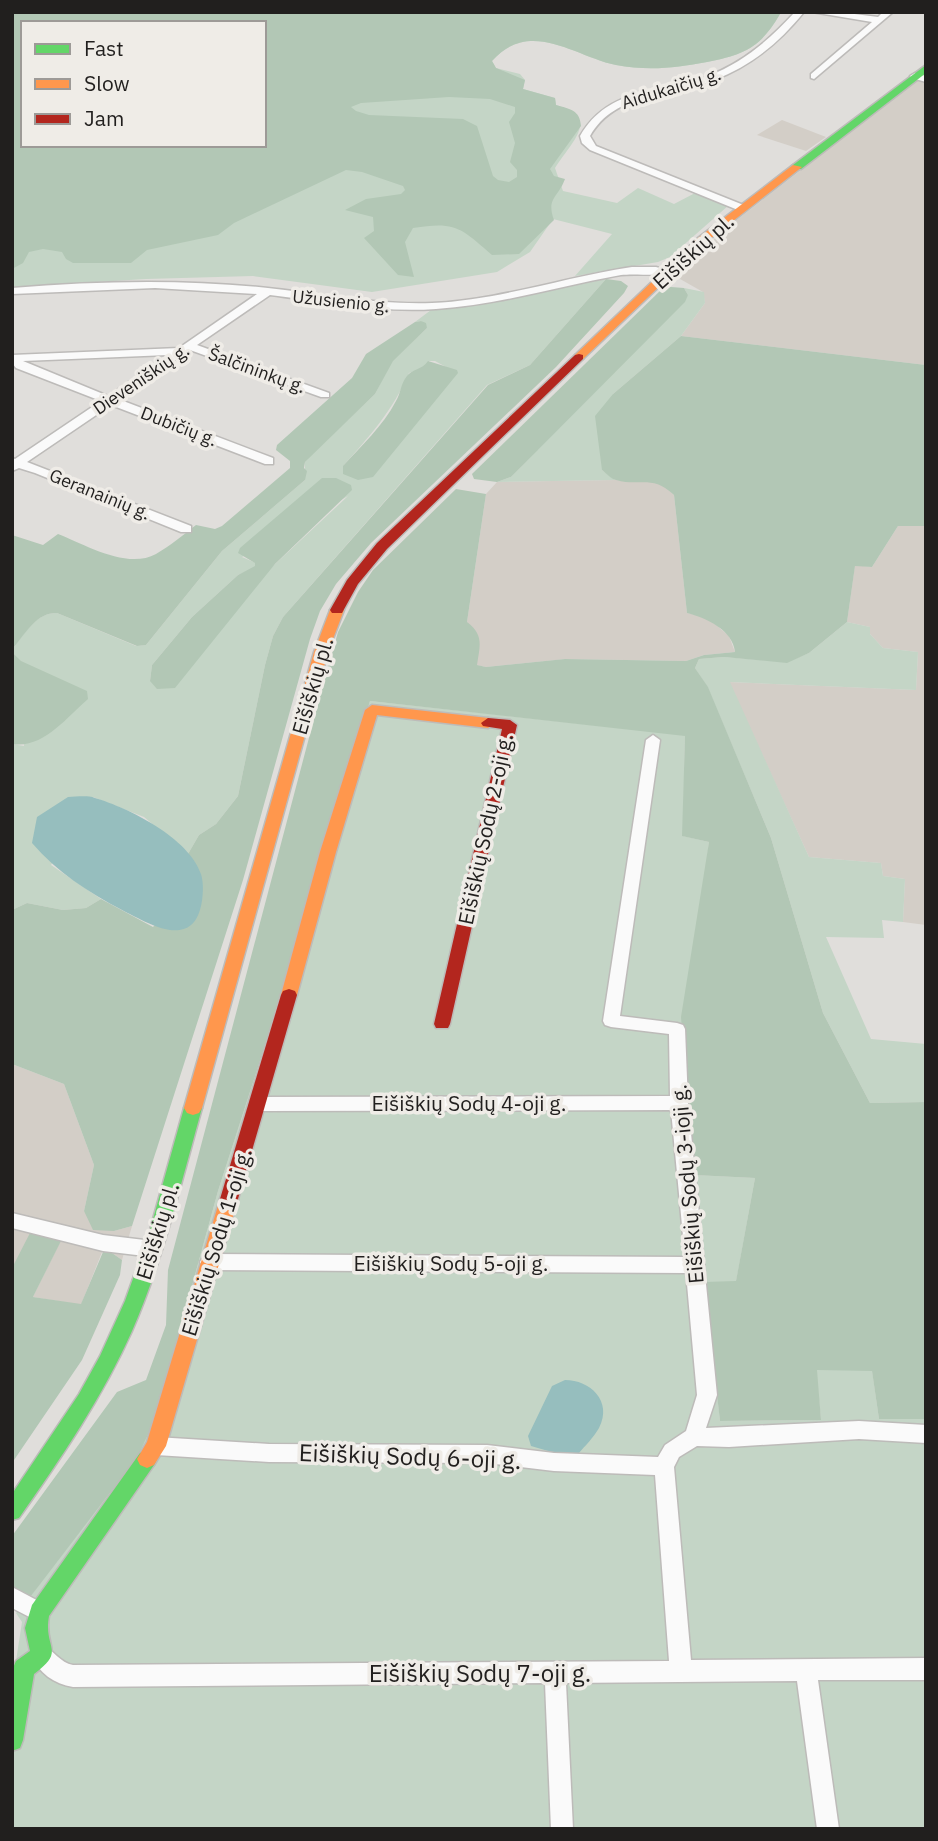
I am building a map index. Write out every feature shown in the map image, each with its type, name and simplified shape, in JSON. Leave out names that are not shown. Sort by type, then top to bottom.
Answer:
[{"type":"main road","name":"Eišiškių pl.","points":[[12,1511],[62,1439],[108,1362],[137,1296],[153,1249],[321,652],[341,596],[382,546],[667,272],[742,208],[922,74]]},
{"type":"main road","name":"Eišiškių Sodų 2-oji g.","points":[[372,710],[510,725],[442,1024]]},
{"type":"main road","name":"Eišiškių Sodų 1-oji g.","points":[[39,1612],[156,1446],[209,1262],[259,1104],[328,852],[372,710]]},
{"type":"main road","points":[[12,1740],[24,1668],[42,1655],[36,1628],[39,1612]]},
{"type":"street","name":"Aidukaičių g.","points":[[742,208],[593,148],[587,143],[585,136],[597,116],[625,100],[694,84],[740,65],[780,35],[800,12]]},
{"type":"street","points":[[816,12],[881,20]]},
{"type":"street","points":[[814,76],[889,12]]},
{"type":"street","name":"Užusienio g.","points":[[12,291],[160,285],[269,291],[371,306],[437,306],[505,296],[628,271],[667,272]]},
{"type":"street","name":"Dieveniškių g.","points":[[14,464],[269,291]]},
{"type":"street","name":"Šalčininkų g.","points":[[13,358],[185,349],[325,395]]},
{"type":"street","name":"Dubičių g.","points":[[13,358],[20,366],[269,461]]},
{"type":"street","name":"Geranainių g.","points":[[14,464],[186,529]]},
{"type":"street","name":"Eišiškių Sodų 3-ioji g.","points":[[653,740],[611,1021],[677,1029],[679,1103],[707,1395],[694,1437]]},
{"type":"street","name":"Eišiškių Sodų 4-oji g.","points":[[259,1104],[679,1103]]},
{"type":"street","points":[[12,1220],[103,1243],[153,1249]]},
{"type":"street","name":"Eišiškių Sodų 5-oji g.","points":[[209,1262],[693,1265]]},
{"type":"street","points":[[681,1671],[664,1466],[672,1451],[694,1437],[729,1438],[859,1430],[926,1433]]},
{"type":"street","name":"Eišiškių Sodų 6-oji g.","points":[[156,1446],[270,1453],[487,1454],[554,1462],[664,1466]]},
{"type":"street","points":[[12,1597],[39,1612]]},
{"type":"street","name":"Eišiškių Sodų 7-oji g.","points":[[42,1655],[60,1674],[74,1676],[926,1669]]},
{"type":"street","points":[[806,1670],[828,1829]]},
{"type":"street","points":[[555,1673],[562,1829]]},
{"type":"shaded area","points":[[926,73],[926,365],[681,336],[705,303],[703,292],[673,275],[729,226]]},
{"type":"shaded area","points":[[782,120],[826,137],[806,151],[757,135]]},
{"type":"shaded area","points":[[653,481],[665,486],[674,495],[687,613],[708,618],[729,636],[735,652],[704,655],[686,661],[566,659],[486,667],[476,665],[467,622],[486,494],[497,482]]},
{"type":"shaded area","points":[[926,522],[926,925],[903,922],[905,879],[883,876],[881,863],[809,857],[729,682],[916,690],[918,652],[883,648],[870,634],[870,627],[847,622],[855,565],[872,567],[898,526],[925,526]]},
{"type":"shaded area","points":[[12,1064],[64,1084],[94,1165],[84,1211],[114,1231],[132,1226],[122,1260],[112,1253],[102,1252],[81,1305],[33,1297],[61,1240],[12,1268]]},
{"type":"green space","points":[[12,12],[780,14],[766,35],[750,48],[732,56],[696,64],[662,68],[628,67],[537,41],[522,42],[507,48],[492,61],[496,68],[520,74],[525,80],[523,89],[555,98],[556,105],[570,110],[577,117],[579,131],[555,168],[563,191],[617,203],[638,188],[674,204],[697,192],[729,205],[670,257],[658,262],[575,276],[612,234],[553,219],[530,252],[497,272],[372,292],[253,276],[12,287]]},
{"type":"green space","points":[[12,12],[780,14],[766,35],[750,48],[732,56],[696,64],[662,68],[628,67],[537,41],[522,42],[507,48],[492,61],[496,68],[525,80],[523,89],[555,98],[556,105],[573,111],[579,117],[581,126],[550,169],[554,176],[565,179],[552,202],[554,220],[519,254],[492,255],[473,238],[449,226],[413,228],[405,242],[414,277],[398,275],[364,238],[374,231],[373,217],[345,210],[366,199],[401,194],[405,190],[403,186],[362,172],[346,170],[234,223],[218,235],[147,250],[131,263],[73,263],[66,259],[62,252],[43,249],[29,252],[23,263],[12,269]],"holes":[[[449,97],[490,99],[515,107],[515,113],[509,122],[515,143],[510,162],[517,170],[517,177],[509,182],[493,176],[477,126],[463,119],[369,115],[351,107],[361,103]]]},
{"type":"green space","points":[[606,279],[530,365],[487,385],[283,617],[273,636],[265,665],[238,796],[216,824],[199,835],[188,854],[144,817],[93,797],[51,865],[101,899],[86,908],[63,910],[27,903],[12,910],[12,744],[24,746],[20,661],[14,654],[14,647],[23,635],[43,616],[57,613],[136,646],[146,645],[222,551],[305,480],[305,462],[375,394],[392,361],[427,328],[421,321],[415,322],[431,310],[479,304]],"holes":[[[429,361],[435,361],[457,373],[422,413],[343,466],[388,411],[409,373],[423,368]],[[348,496],[150,681],[152,665],[192,617],[238,575],[255,567],[256,563],[242,557]]]},
{"type":"green space","points":[[606,279],[621,281],[628,286],[556,367],[371,543],[336,584],[320,611],[243,880],[132,1226],[114,1231],[93,1230],[84,1211],[94,1165],[64,1084],[12,1064],[12,910],[27,903],[63,910],[86,908],[101,899],[153,927],[201,875],[188,854],[199,835],[216,824],[238,796],[265,665],[273,636],[283,617],[488,385],[530,365]]},
{"type":"green space","points":[[663,288],[684,288],[688,295],[685,302],[511,477],[497,482],[474,479],[472,474]]},
{"type":"green space","points":[[684,288],[704,292],[705,303],[681,336],[613,394],[602,470],[615,480],[497,482],[511,477],[688,295]]},
{"type":"green space","points":[[415,322],[426,323],[427,328],[393,361],[375,394],[305,462],[305,480],[222,551],[146,645],[137,646],[57,613],[43,616],[32,624],[14,647],[14,654],[21,661],[87,691],[88,699],[44,737],[34,742],[12,744],[12,535],[43,545],[58,534],[106,554],[132,559],[156,554],[196,525],[215,529],[222,526],[290,468],[290,461],[276,450],[277,445],[352,378],[366,354]]},
{"type":"green space","points":[[681,336],[926,365],[926,526],[898,526],[872,567],[855,566],[847,622],[809,653],[787,663],[724,657],[699,659],[695,668],[708,687],[771,838],[823,1013],[870,1103],[926,1102],[926,1419],[879,1419],[872,1371],[817,1370],[821,1420],[720,1421],[704,1282],[736,1281],[755,1178],[694,1175],[681,1017],[709,842],[682,836],[685,736],[370,701],[279,1002],[218,1191],[156,1417],[138,1456],[31,1596],[12,1587],[12,1536],[117,1392],[146,1380],[166,1325],[168,1270],[323,685],[338,632],[358,592],[373,570],[456,489],[486,494],[467,622],[478,636],[480,646],[477,665],[486,667],[565,659],[686,661],[704,655],[735,652],[724,631],[687,613],[674,495],[652,483],[614,479],[602,470],[595,416],[613,394]]},
{"type":"green space","points":[[428,361],[457,370],[458,373],[373,477],[358,480],[343,474],[343,466],[391,410],[407,376]]},
{"type":"green space","points":[[322,478],[336,478],[351,485],[352,490],[275,564],[175,688],[157,689],[150,681],[152,665],[192,617],[238,575],[255,566],[255,563],[238,553],[240,548]]},
{"type":"green space","points":[[847,622],[870,627],[870,634],[883,648],[918,652],[916,690],[730,682],[809,857],[881,863],[883,876],[905,879],[903,922],[882,920],[884,938],[826,937],[871,1039],[926,1044],[926,1102],[870,1103],[823,1013],[771,838],[708,688],[695,668],[699,659],[724,657],[787,662],[809,653]]},
{"type":"green space","points":[[370,701],[685,735],[683,836],[709,842],[703,894],[695,1175],[755,1178],[736,1282],[705,1282],[720,1421],[821,1420],[816,1370],[872,1370],[879,1419],[926,1419],[926,1829],[12,1829],[12,1687],[22,1622],[16,1613],[31,1596],[156,1417],[218,1191],[279,1002]]},
{"type":"green space","points":[[30,1233],[62,1239],[33,1297],[81,1304],[103,1252],[112,1253],[122,1260],[120,1275],[82,1360],[12,1463],[12,1268]]},
{"type":"water","points":[[68,797],[92,797],[124,809],[156,826],[184,848],[202,878],[201,906],[196,920],[188,927],[178,930],[143,921],[85,889],[42,853],[32,843],[37,817]]},
{"type":"water","points":[[565,1380],[590,1388],[597,1394],[603,1409],[599,1428],[578,1454],[562,1455],[531,1446],[528,1436],[552,1386]]},
{"type":"traffic: fast","points":[[797,167],[926,68]]},
{"type":"traffic: fast","points":[[12,1511],[74,1419],[122,1332],[157,1237],[193,1108]]},
{"type":"traffic: fast","points":[[12,1740],[24,1668],[42,1655],[36,1628],[39,1612],[147,1459]]},
{"type":"traffic: slow","points":[[579,357],[702,240],[797,167]]},
{"type":"traffic: slow","points":[[193,1108],[321,652],[337,610]]},
{"type":"traffic: slow","points":[[289,995],[328,852],[372,710],[488,723]]},
{"type":"traffic: slow","points":[[147,1459],[156,1446],[229,1199]]},
{"type":"traffic: jam","points":[[337,610],[352,583],[382,546],[579,357]]},
{"type":"traffic: jam","points":[[442,1024],[510,725],[488,723]]},
{"type":"traffic: jam","points":[[229,1199],[289,995]]}]
